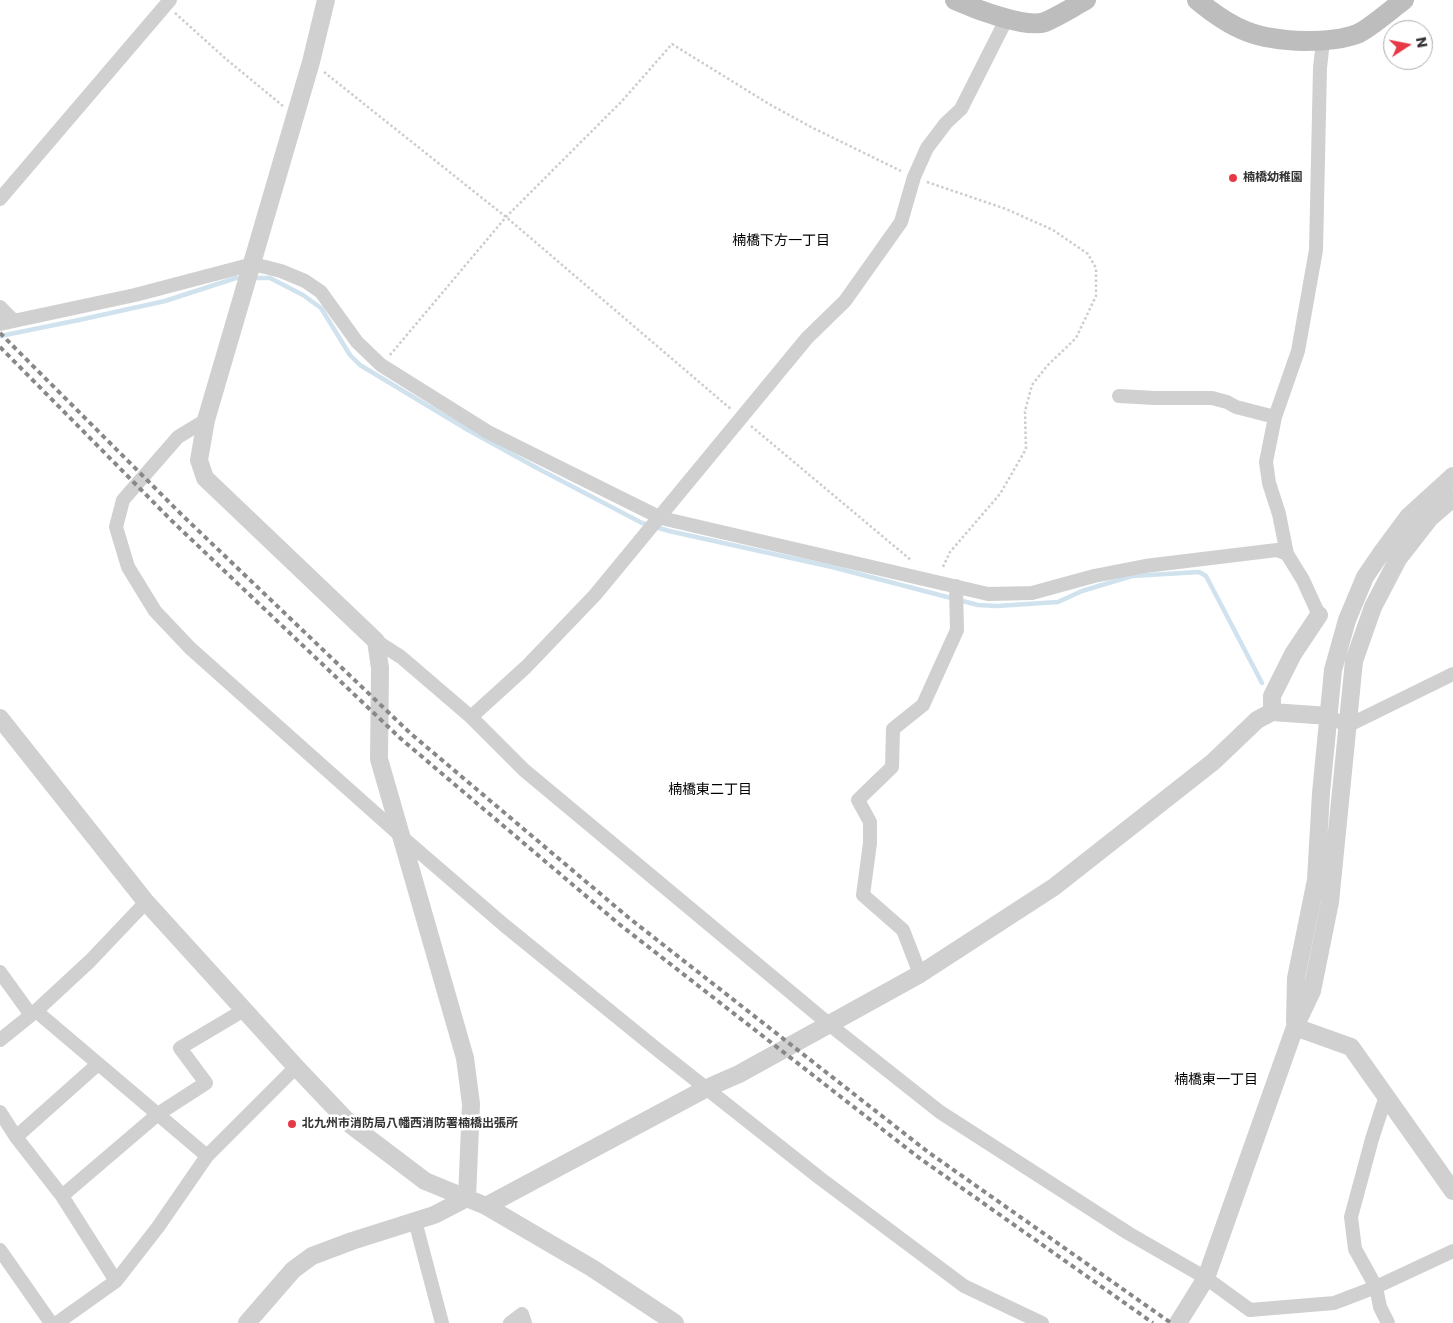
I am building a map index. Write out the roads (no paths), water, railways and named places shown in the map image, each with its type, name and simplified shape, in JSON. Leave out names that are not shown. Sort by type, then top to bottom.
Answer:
[{"type":"main road","points":[[955,0],[1007,18],[1028,23],[1043,22],[1086,0]]},
{"type":"main road","points":[[1197,0],[1217,16],[1241,30],[1261,37],[1285,41],[1323,41],[1359,33],[1404,0]]},
{"type":"street","points":[[326,0],[311,62],[206,420],[199,460],[205,478],[376,642],[401,657],[471,717],[524,770],[830,1025],[940,1112],[1128,1233],[1206,1278],[1250,1310],[1334,1303],[1376,1287],[1453,1251]]},
{"type":"street","points":[[0,199],[168,2]]},
{"type":"street","points":[[471,717],[526,667],[595,595],[807,338],[845,301],[901,222],[914,177],[927,148],[946,123],[961,109],[1007,18]]},
{"type":"street","points":[[1272,712],[1272,696],[1293,654],[1319,614],[1303,580],[1287,554],[1279,514],[1269,483],[1266,462],[1275,417],[1298,351],[1316,250],[1320,68],[1323,41]]},
{"type":"street","points":[[0,307],[7,323],[135,295],[253,264],[281,271],[305,281],[321,292],[357,342],[381,365],[488,432],[660,518],[988,594],[1032,593],[1094,576],[1145,566],[1277,550],[1287,554]]},
{"type":"street","points":[[1119,396],[1212,398],[1227,402],[1236,407],[1275,417]]},
{"type":"street","points":[[206,420],[178,437],[122,500],[116,527],[128,566],[155,611],[190,648],[402,837],[504,925],[659,1051],[821,1178],[964,1286],[1042,1323]]},
{"type":"street","points":[[1295,1027],[1296,978],[1316,880],[1328,716],[1336,662],[1346,620],[1365,577],[1408,517],[1453,476]]},
{"type":"street","points":[[1178,1323],[1206,1278],[1295,1027],[1312,991],[1330,902],[1354,661],[1373,607],[1398,559],[1430,518],[1453,498]]},
{"type":"street","points":[[920,974],[903,930],[863,895],[870,822],[858,800],[892,767],[893,729],[923,705],[957,630],[956,586]]},
{"type":"street","points":[[376,642],[380,668],[379,758],[465,1058],[471,1104],[467,1198]]},
{"type":"street","points":[[1347,726],[1453,674]]},
{"type":"street","points":[[486,1206],[707,1088],[739,1074],[920,974],[1054,887],[1213,762],[1257,720],[1272,712],[1328,716],[1347,726]]},
{"type":"street","points":[[0,718],[146,902],[351,1125],[425,1181],[486,1206],[592,1268],[675,1323]]},
{"type":"street","points":[[0,1040],[90,962],[146,902]]},
{"type":"street","points":[[0,972],[33,1013],[98,1064],[207,1156]]},
{"type":"street","points":[[62,1196],[158,1114],[206,1083],[180,1048],[244,1010]]},
{"type":"street","points":[[1295,1027],[1351,1047],[1453,1191]]},
{"type":"street","points":[[16,1137],[98,1064]]},
{"type":"street","points":[[58,1323],[116,1281],[158,1227],[207,1156],[296,1067]]},
{"type":"street","points":[[1386,1096],[1372,1139],[1351,1217],[1355,1249],[1376,1287],[1380,1307],[1388,1323]]},
{"type":"street","points":[[0,1112],[16,1137],[62,1196],[116,1281]]},
{"type":"street","points":[[247,1323],[293,1270],[312,1256],[352,1240],[434,1215],[467,1198]]},
{"type":"street","points":[[415,1221],[442,1323]]},
{"type":"street","points":[[0,1250],[51,1323]]},
{"type":"street","points":[[510,1323],[522,1314],[525,1323]]},
{"type":"waterway","points":[[0,336],[165,301],[236,278],[244,278]]},
{"type":"waterway","points":[[252,278],[270,278],[303,295],[321,308],[350,355],[360,365],[468,430],[642,523],[669,531],[832,567],[978,605],[997,606],[1058,602],[1082,591],[1132,576],[1199,572],[1206,576],[1262,683]]},
{"type":"railway","points":[[0,333],[182,515],[410,733],[629,918],[928,1152],[1171,1323]]},
{"type":"railway","points":[[0,347],[172,521],[400,738],[619,924],[918,1157],[1153,1323]]},
{"type":"place","name":"楠橋幼稚園","points":[[1233,178]]},
{"type":"place","name":"北九州市消防局八幡西消防署楠橋出張所","points":[[292,1124]]},
{"type":"district","name":"楠橋下方一丁目","points":[[781,241]]},
{"type":"district","name":"楠橋東二丁目","points":[[710,790]]},
{"type":"district","name":"楠橋東一丁目","points":[[1216,1080]]}]
